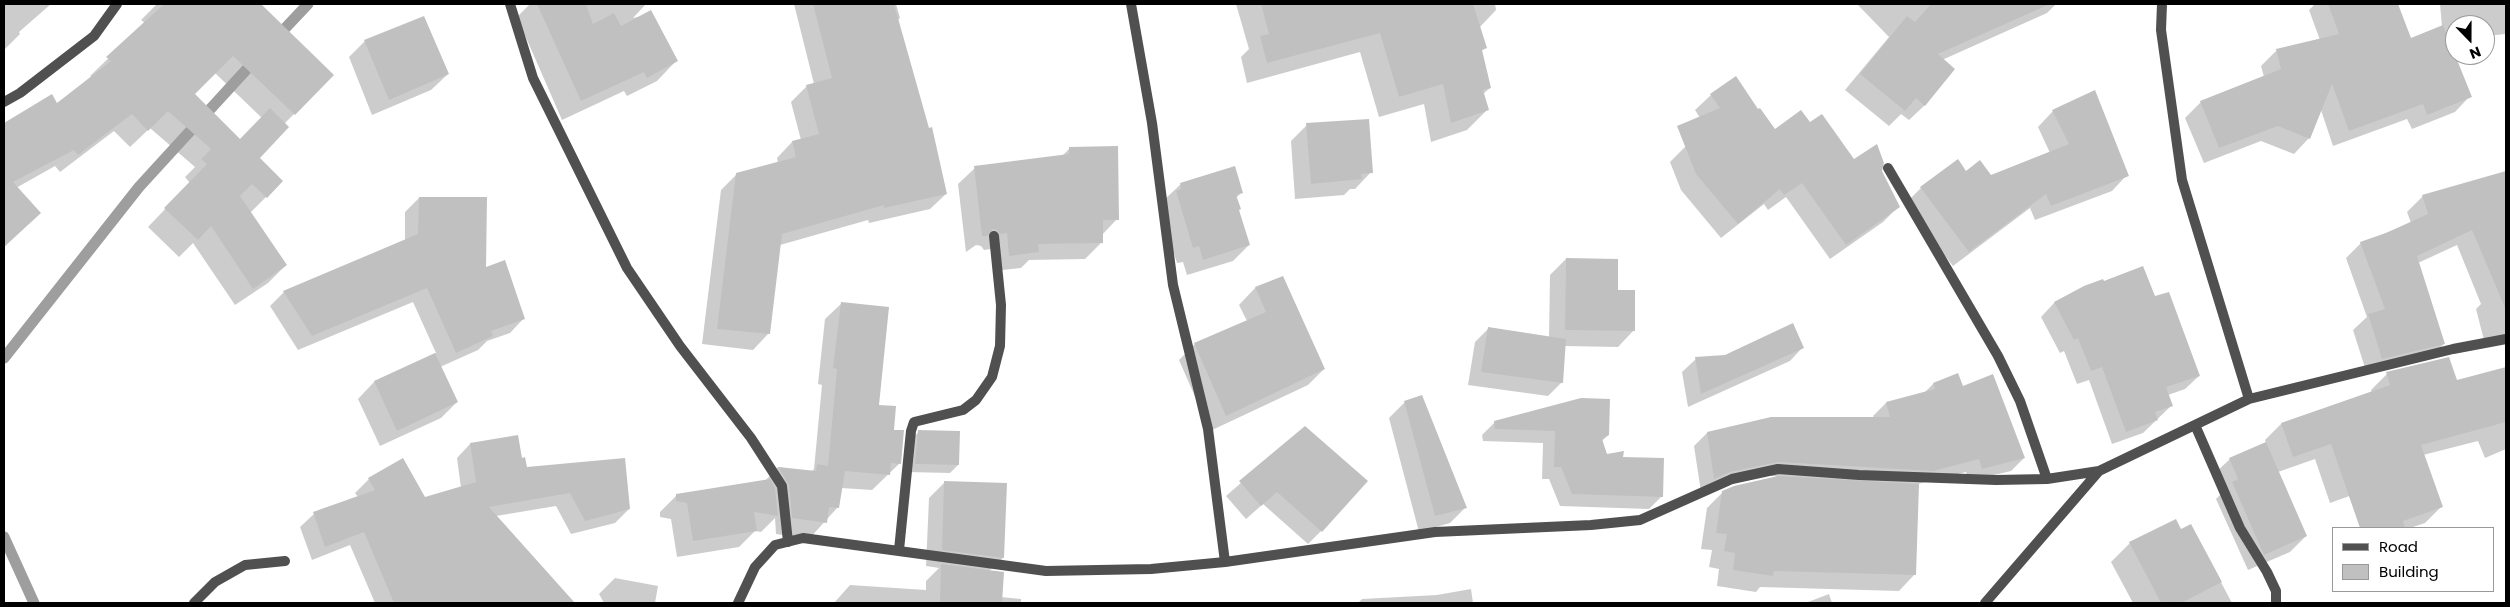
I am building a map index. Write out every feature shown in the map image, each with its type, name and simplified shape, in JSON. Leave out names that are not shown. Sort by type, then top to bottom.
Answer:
[{"type":"street","points":[[4,102],[20,93],[94,36],[117,4]]},
{"type":"street","points":[[510,4],[533,78],[627,268],[680,346],[750,438],[782,486],[788,542]]},
{"type":"street","points":[[1131,4],[1152,123],[1172,285],[1208,429],[1225,562]]},
{"type":"street","points":[[2162,4],[2161,30],[2182,180],[2249,399]]},
{"type":"street","points":[[1888,168],[1998,356],[2020,400],[2047,479]]},
{"type":"street","points":[[899,550],[911,431],[914,422],[963,410],[976,400],[992,377],[1000,346],[1001,305],[994,236]]},
{"type":"street","points":[[738,603],[755,567],[775,545],[803,538],[1046,571],[1151,569],[1225,562],[1435,532],[1591,525],[1640,520],[1732,479],[1778,469],[1937,478],[2047,479],[2100,471],[2249,399],[2452,349],[2506,340]]},
{"type":"street","points":[[2195,426],[2240,528],[2267,572],[2276,591],[2276,603]]},
{"type":"street","points":[[1985,603],[2100,471]]},
{"type":"street","points":[[194,603],[215,582],[245,565],[285,561]]},
{"type":"building","points":[[164,4],[261,4],[334,75],[295,115],[233,56],[195,94],[240,139],[270,108],[289,127],[260,158],[283,181],[267,198],[252,184],[240,196],[287,265],[253,289],[211,226],[198,240],[164,208],[207,164],[201,159],[211,149],[168,111],[148,131],[132,114],[78,155],[74,150],[13,182],[41,213],[4,247],[4,123],[52,94],[57,103],[111,61],[106,57]]},
{"type":"building","points":[[537,4],[586,4],[593,24],[614,13],[621,26],[651,10],[678,61],[647,78],[644,72],[581,101]]},
{"type":"building","points":[[813,4],[894,4],[929,128],[932,127],[947,194],[884,208],[884,205],[782,234],[770,334],[717,329],[736,173],[796,157],[792,141],[819,134],[806,85],[832,78]]},
{"type":"building","points":[[1261,4],[1473,4],[1487,48],[1482,50],[1491,88],[1483,90],[1489,110],[1451,123],[1443,84],[1399,97],[1380,33],[1267,63],[1260,36],[1269,34]]},
{"type":"building","points":[[1931,4],[2050,4],[1938,54],[1955,69],[1925,106],[1916,98],[1905,111],[1860,74],[1907,16],[1915,22]]},
{"type":"building","points":[[2328,4],[2398,4],[2411,38],[2443,25],[2445,30],[2445,65],[2459,65],[2472,97],[2427,115],[2423,104],[2349,131],[2332,84],[2310,139],[2278,126],[2219,148],[2200,101],[2281,69],[2276,49],[2339,34]]},
{"type":"building","points":[[424,16],[449,74],[389,100],[364,40]]},
{"type":"building","points":[[1736,76],[1758,109],[1760,108],[1775,129],[1801,110],[1810,122],[1822,114],[1854,159],[1877,144],[1884,163],[1882,171],[1900,207],[1846,245],[1802,183],[1784,195],[1780,189],[1738,224],[1696,174],[1677,126],[1720,108],[1710,94]]},
{"type":"building","points":[[2095,90],[2129,176],[2051,206],[2046,194],[1969,252],[1920,187],[1958,159],[1966,171],[1980,160],[1991,175],[2069,144],[2052,110]]},
{"type":"building","points":[[1369,119],[1373,173],[1361,174],[1362,179],[1311,184],[1306,123]]},
{"type":"building","points":[[1118,146],[1119,220],[1103,220],[1103,243],[1038,244],[1039,252],[1009,256],[1007,233],[1000,234],[997,230],[993,229],[987,236],[982,236],[974,166],[1069,154],[1069,147]]},
{"type":"building","points":[[1235,166],[1243,193],[1236,195],[1250,245],[1203,260],[1199,246],[1193,248],[1176,191],[1181,189],[1180,183]]},
{"type":"building","points":[[2506,171],[2506,310],[2472,230],[2417,256],[2445,344],[2382,359],[2368,314],[2385,309],[2360,242],[2386,233],[2428,214],[2422,195]]},
{"type":"building","points":[[419,197],[487,197],[486,267],[505,260],[525,319],[491,331],[493,336],[456,353],[427,288],[312,336],[283,291],[418,234]]},
{"type":"building","points":[[1566,258],[1618,259],[1618,290],[1635,290],[1635,331],[1565,330]]},
{"type":"building","points":[[2143,266],[2155,296],[2169,292],[2200,376],[2166,387],[2173,406],[2155,412],[2158,420],[2126,432],[2102,367],[2091,371],[2078,338],[2074,340],[2054,302],[2084,286],[2103,279],[2104,281]]},
{"type":"building","points":[[1283,276],[1325,369],[1226,416],[1194,343],[1266,312],[1255,287]]},
{"type":"building","points":[[841,302],[889,307],[879,405],[896,406],[894,430],[904,430],[901,464],[891,463],[890,475],[845,471],[839,508],[829,507],[827,523],[792,518],[789,485],[778,467],[816,471],[817,464],[828,466],[837,369],[833,368]]},
{"type":"building","points":[[1793,323],[1804,348],[1701,394],[1695,357],[1725,355]]},
{"type":"building","points":[[1488,327],[1566,339],[1563,383],[1481,372]]},
{"type":"building","points":[[435,353],[458,402],[397,431],[374,381]]},
{"type":"building","points":[[2449,357],[2457,380],[2506,367],[2506,422],[2421,445],[2443,507],[2403,521],[2405,527],[2360,527],[2331,444],[2293,457],[2281,423],[2390,385],[2386,372]]},
{"type":"building","points":[[1958,373],[1963,386],[1993,374],[2025,458],[1982,469],[1979,459],[1933,471],[1778,462],[1730,472],[1714,479],[1707,432],[1771,417],[1890,417],[1886,402],[1935,389],[1933,383]]},
{"type":"building","points":[[1422,395],[1467,508],[1435,516],[1404,401]]},
{"type":"building","points":[[1581,398],[1610,399],[1609,435],[1602,439],[1607,454],[1624,451],[1623,457],[1664,458],[1663,497],[1572,494],[1561,467],[1554,467],[1555,431],[1495,429],[1494,421]]},
{"type":"building","points":[[1305,426],[1368,481],[1322,532],[1277,492],[1261,506],[1239,481]]},
{"type":"building","points":[[918,430],[960,431],[959,465],[915,464]]},
{"type":"building","points":[[518,435],[522,458],[525,457],[527,467],[625,458],[630,509],[585,521],[570,493],[489,507],[575,603],[394,603],[364,532],[325,547],[313,512],[375,490],[368,478],[403,458],[425,497],[476,482],[470,443]]},
{"type":"building","points":[[2266,442],[2307,536],[2264,555],[2232,482],[2238,479],[2229,458]]},
{"type":"building","points":[[1778,476],[1919,484],[1916,575],[1774,571],[1773,576],[1733,570],[1735,553],[1724,551],[1727,534],[1716,533],[1722,491],[1734,486]]},
{"type":"building","points":[[770,479],[775,488],[778,516],[754,512],[757,531],[693,541],[687,503],[676,501],[676,494]]},
{"type":"building","points":[[944,481],[1007,483],[1004,558],[942,550]]},
{"type":"building","points":[[2176,519],[2181,529],[2191,524],[2222,582],[2181,603],[2161,603],[2129,542]]},
{"type":"building","points":[[941,564],[1004,572],[1002,603],[940,603]]},
{"type":"waterway","points":[[275,39],[308,4]]},
{"type":"waterway","points":[[4,358],[139,187],[257,58]]},
{"type":"waterway","points":[[4,537],[34,603]]}]
